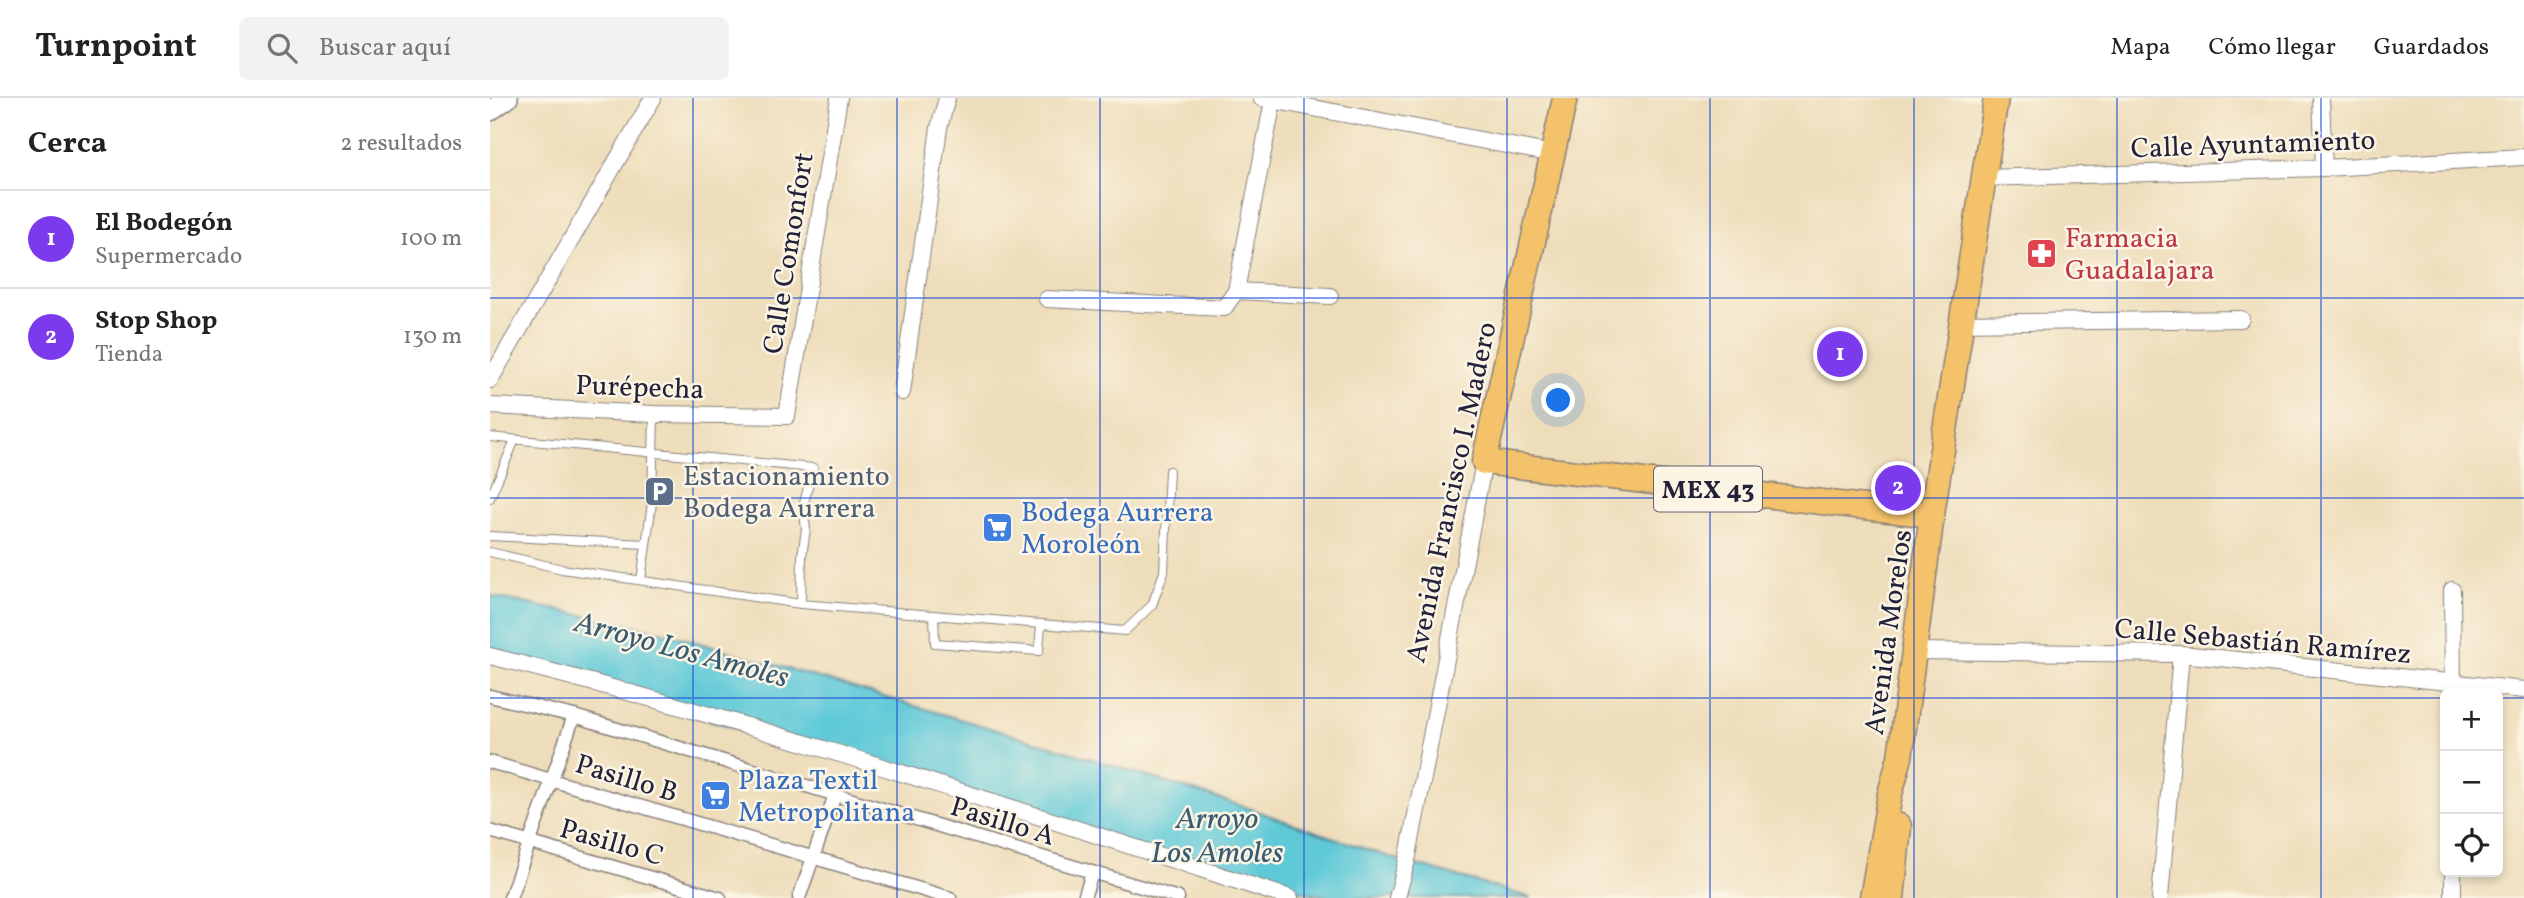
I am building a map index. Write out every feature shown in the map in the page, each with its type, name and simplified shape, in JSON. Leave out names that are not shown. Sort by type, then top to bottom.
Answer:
[{"type":"main road","name":"Avenida Francisco I. Madero","points":[[1484,462],[1565,98]]},
{"type":"main road","name":"Avenida Morelos","points":[[1900,757],[1932,515],[1996,98]]},
{"type":"main road","name":"MEX 43","points":[[1484,462],[1932,515]]},
{"type":"main road","points":[[1872,898],[1890,794],[1900,757]]},
{"type":"main road","points":[[1892,898],[1903,792],[1900,757]]},
{"type":"street","points":[[490,111],[508,98]]},
{"type":"street","points":[[490,380],[653,98]]},
{"type":"street","name":"Calle Comonfort","points":[[788,416],[839,98]]},
{"type":"street","points":[[902,392],[939,128],[947,98]]},
{"type":"street","points":[[2321,98],[2324,168]]},
{"type":"street","points":[[1047,299],[1224,308],[1236,291],[1267,99],[1308,103],[1553,153]]},
{"type":"street","name":"Calle Ayuntamiento","points":[[1984,178],[2324,168],[2524,157]]},
{"type":"street","points":[[1236,291],[1330,296]]},
{"type":"street","points":[[1961,323],[2241,318]]},
{"type":"street","name":"Purépecha","points":[[490,406],[654,414],[788,416]]},
{"type":"street","name":"Avenida Francisco I. Madero","points":[[1397,898],[1408,856],[1484,462]]},
{"type":"street","points":[[2452,590],[2453,688]]},
{"type":"street","name":"Calle Sebastián Ramírez","points":[[1914,651],[2181,654],[2453,688]]},
{"type":"street","points":[[2161,898],[2181,654]]},
{"type":"street","points":[[490,656],[634,692],[1290,898]]},
{"type":"street","name":"Calle Sebastián Ramírez","points":[[2503,689],[2524,690]]},
{"type":"street","name":"Pasillo A","points":[[490,696],[574,716],[1178,898]]},
{"type":"street","points":[[510,898],[574,716]]},
{"type":"street","name":"Pasillo B","points":[[490,762],[950,898]]},
{"type":"street","points":[[799,898],[835,795]]},
{"type":"street","name":"Pasillo C","points":[[490,831],[720,898]]},
{"type":"street","points":[[1084,898],[1092,873]]},
{"type":"street","points":[[2453,877],[2453,898]]},
{"type":"lane","points":[[641,580],[652,503],[654,414]]},
{"type":"lane","points":[[490,438],[813,468],[803,507],[806,529],[802,556],[802,604]]},
{"type":"lane","points":[[490,498],[515,440]]},
{"type":"lane","points":[[490,552],[562,569],[802,604],[1125,631],[1153,605],[1164,572],[1169,471]]},
{"type":"lane","points":[[490,536],[646,544]]},
{"type":"lane","points":[[934,615],[934,643],[1040,651],[1041,624]]},
{"type":"water","name":"Arroyo Los Amoles","points":[[490,596],[659,631],[1041,743],[1245,807],[1389,857],[1532,898],[1331,898],[1207,869],[490,654]]},
{"type":"place","name":"Farmacia Guadalajara","points":[[2042,253]]},
{"type":"place","name":"El Bodegón","points":[[1840,354]]},
{"type":"place","name":"Stop Shop","points":[[1898,488]]},
{"type":"place","name":"Estacionamiento Bodega Aurrera","points":[[660,491]]},
{"type":"place","name":"Bodega Aurrera Moroleón","points":[[998,527]]},
{"type":"place","name":"Plaza Textil Metropolitana","points":[[715,795]]}]
